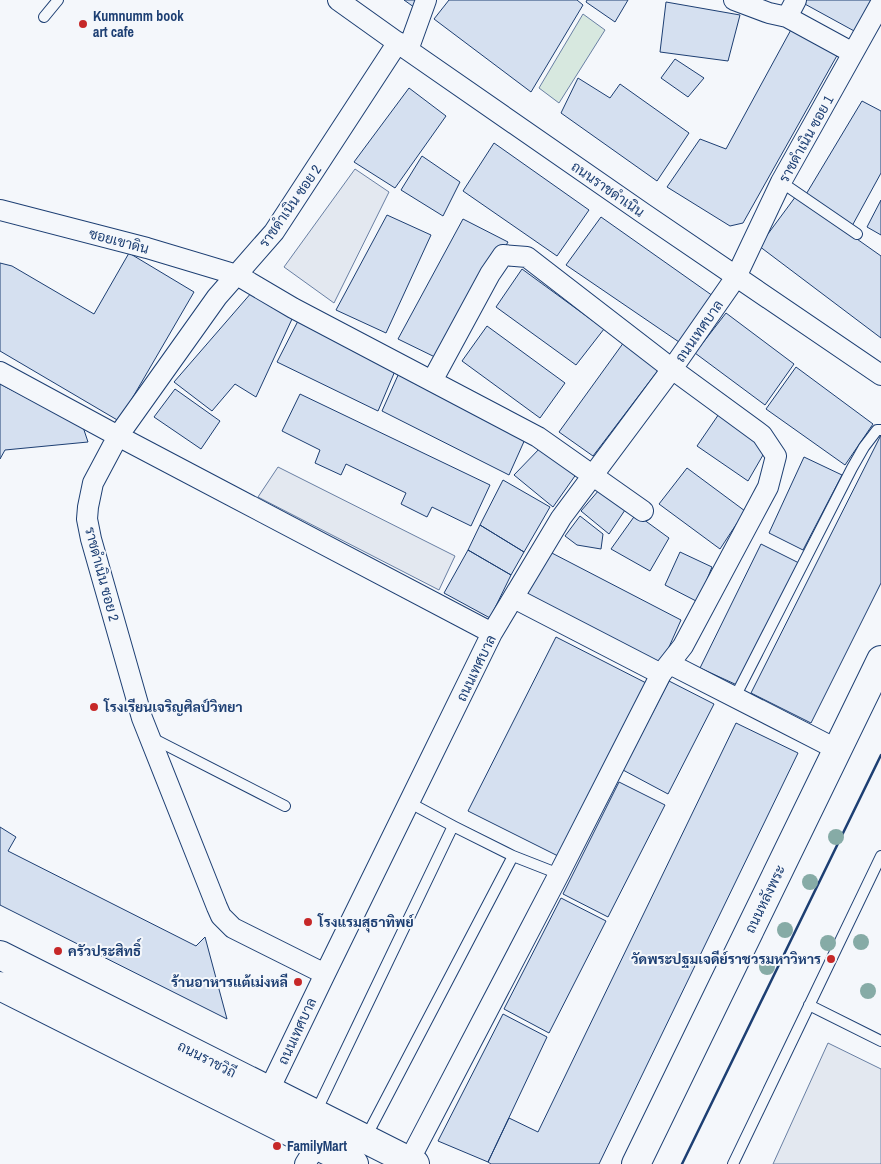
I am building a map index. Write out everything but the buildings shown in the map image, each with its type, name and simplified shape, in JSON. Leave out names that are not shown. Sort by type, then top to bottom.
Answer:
[{"type":"main road","name":"ถนนหลังพระ","points":[[636,1164],[881,660]]},
{"type":"main road","name":"ถนนราชวิถี","points":[[0,954],[412,1162]]},
{"type":"main road","name":"ถนนราชวิถี","points":[[0,986],[310,1155],[354,1164]]},
{"type":"street","name":"ถนนราชดำเนิน","points":[[338,0],[736,277],[881,375]]},
{"type":"street","name":"ราชดำเนิน ซอย 2","points":[[325,974],[233,928],[222,916],[142,718],[91,539],[87,519],[88,507],[93,483],[118,436],[217,297],[274,232],[403,46],[426,0]]},
{"type":"street","points":[[734,0],[769,12],[792,8],[853,53]]},
{"type":"street","name":"ราชดำเนิน ซอย 1","points":[[736,277],[781,182],[881,4]]},
{"type":"street","name":"ซอยเขาดิน","points":[[0,210],[147,248],[237,275],[293,308],[538,437],[643,512]]},
{"type":"street","points":[[412,1162],[666,669],[683,646],[768,488],[776,456],[762,435],[672,369],[527,257],[503,255],[490,274],[432,381]]},
{"type":"street","name":"ถนนเทศบาล","points":[[270,1090],[492,633],[561,518],[672,369],[736,277]]},
{"type":"street","points":[[0,372],[492,633]]},
{"type":"street","points":[[514,598],[666,669],[735,697],[838,750]]},
{"type":"lane","points":[[44,17],[58,0]]},
{"type":"lane","points":[[781,182],[856,234]]},
{"type":"lane","points":[[735,697],[852,468],[864,447],[877,430],[881,430]]},
{"type":"lane","points":[[149,736],[285,806]]},
{"type":"lane","points":[[410,803],[513,856],[559,874]]},
{"type":"lane","points":[[314,1114],[453,826]]},
{"type":"lane","points":[[365,1139],[513,856]]},
{"type":"lane","points":[[733,1164],[881,856]]},
{"type":"lane","points":[[809,1005],[881,1041]]},
{"type":"shaded area","points":[[583,14],[605,30],[559,103],[539,88]]},
{"type":"shaded area","points":[[355,169],[389,192],[334,303],[284,267]]},
{"type":"shaded area","points":[[278,467],[455,556],[439,590],[258,497]]},
{"type":"shaded area","points":[[828,1043],[881,1069],[881,1164],[773,1164]]},
{"type":"wall","points":[[682,1164],[881,755]]},
{"type":"place","name":"Kumnumm book art cafe","points":[[83,24]]},
{"type":"place","name":"โรงเรียนเจริญศิลป์วิทยา","points":[[94,707]]},
{"type":"place","name":"โรงแรมสุธาทิพย์","points":[[308,922]]},
{"type":"place","name":"ครัวประสิทธิ์","points":[[58,951]]},
{"type":"place","name":"วัดพระปฐมเจดีย์ราชวรมหาวิหาร","points":[[831,959]]},
{"type":"place","name":"ร้านอาหารแต้เม่งหลี","points":[[298,982]]},
{"type":"place","name":"FamilyMart","points":[[277,1146]]}]
